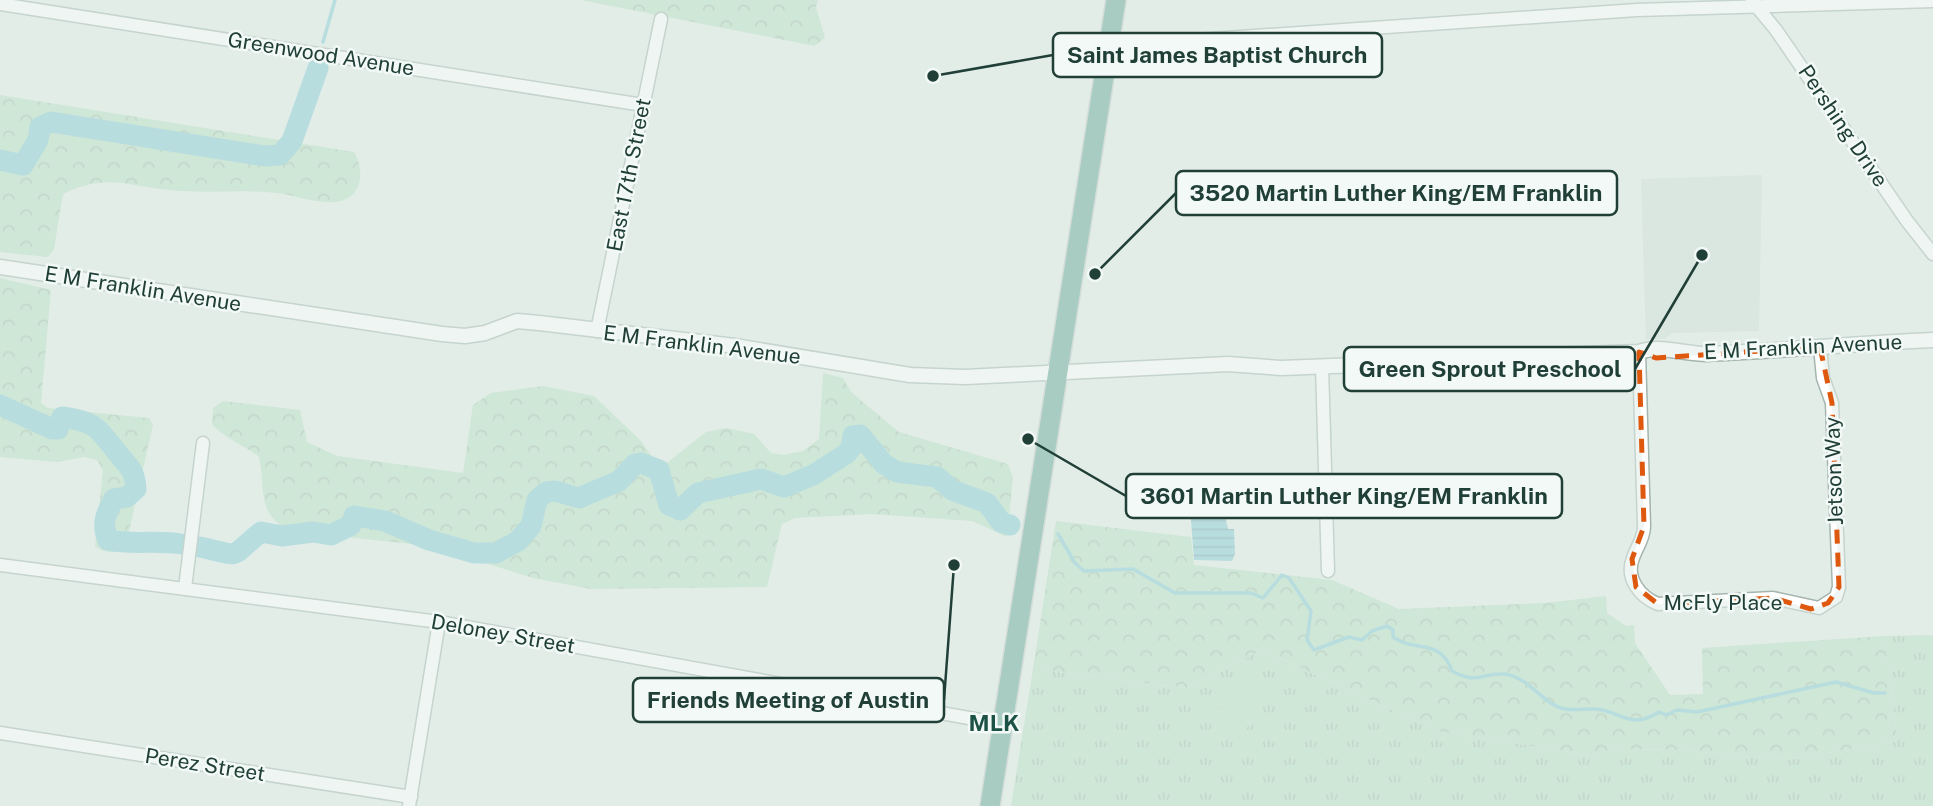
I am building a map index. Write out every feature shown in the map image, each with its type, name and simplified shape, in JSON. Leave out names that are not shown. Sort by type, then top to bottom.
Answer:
[{"type":"main road","points":[[989,806],[1116,0]]},
{"type":"street","points":[[1708,6],[1721,0]]},
{"type":"street","points":[[1108,46],[1753,3],[1933,1]]},
{"type":"street","name":"Pershing Drive","points":[[1753,3],[1834,110],[1907,221],[1933,254]]},
{"type":"street","name":"Greenwood Avenue","points":[[0,4],[643,105]]},
{"type":"street","name":"East 17th Street","points":[[597,331],[661,19]]},
{"type":"street","name":"E M Franklin Avenue","points":[[0,267],[442,334],[465,336],[485,333],[517,321],[735,346],[910,375],[965,377],[1228,364],[1281,368],[1410,363],[1419,357],[1436,356],[1444,359],[1639,352],[1656,358],[1667,358],[1674,353],[1788,351],[1840,343],[1933,340]]},
{"type":"street","name":"Jetson Way","points":[[1820,347],[1823,378],[1832,403],[1839,587],[1836,597]]},
{"type":"street","name":"McFly Place","points":[[1639,352],[1644,533],[1631,567],[1636,587],[1648,601],[1670,606],[1773,598],[1811,609],[1819,608],[1836,597]]},
{"type":"street","points":[[1322,366],[1328,571]]},
{"type":"street","points":[[185,588],[203,443]]},
{"type":"street","points":[[1192,495],[1325,490]]},
{"type":"street","name":"Deloney Street","points":[[0,565],[439,622],[1002,724]]},
{"type":"street","points":[[410,802],[439,622]]},
{"type":"street","name":"Perez Street","points":[[0,733],[410,802]]},
{"type":"highlighted area","points":[[1820,347],[1832,403],[1839,587],[1828,603],[1811,609],[1773,598],[1658,604],[1636,587],[1632,559],[1644,526],[1639,352],[1656,358]]},
{"type":"shaded area","points":[[1762,175],[1759,331],[1673,333],[1664,339],[1646,339],[1641,179]]},
{"type":"green space","points":[[581,0],[818,0],[816,7],[825,38],[815,46]]},
{"type":"green space","points":[[0,95],[354,152],[360,170],[359,184],[346,199],[330,202],[277,193],[182,191],[104,182],[92,184],[63,194],[54,249],[48,257],[0,252]]},
{"type":"green space","points":[[0,278],[51,290],[41,403],[48,408],[149,418],[153,425],[125,549],[109,552],[95,546],[103,470],[97,460],[84,457],[57,462],[0,457]]},
{"type":"green space","points":[[823,373],[843,378],[851,392],[899,432],[1008,464],[1013,478],[1007,537],[972,521],[871,514],[795,518],[782,524],[767,587],[591,589],[533,578],[431,546],[289,531],[271,516],[267,508],[259,457],[212,424],[213,408],[223,401],[300,410],[307,442],[337,456],[463,473],[473,405],[491,393],[543,386],[594,396],[640,440],[654,459],[668,462],[706,432],[727,428],[754,434],[771,453],[784,455],[803,451],[819,439]]},
{"type":"green space","points":[[1056,521],[1191,537],[1194,565],[1332,580],[1399,609],[1545,603],[1606,596],[1607,613],[1626,626],[1634,625],[1635,643],[1670,695],[1703,694],[1702,648],[1884,636],[1898,741],[1785,760],[1677,750],[1625,749],[1583,754],[1437,731],[1262,650],[1187,688],[1033,669]]},
{"type":"green space","points":[[1933,635],[1933,806],[1011,806],[1033,669],[1187,688],[1262,650],[1437,731],[1582,754],[1625,749],[1677,750],[1785,760],[1898,741],[1884,636]]},
{"type":"green space","points":[[1242,673],[1258,678],[1260,699],[1256,714],[1244,732],[1229,737],[1213,729],[1213,715],[1225,705],[1236,678]]},
{"type":"water","points":[[1200,505],[1200,512],[1224,511],[1228,529],[1234,529],[1235,554],[1232,561],[1194,560],[1190,506]]},
{"type":"waterway","points":[[323,42],[335,0]]},
{"type":"waterway","points":[[0,160],[23,165],[38,140],[40,127],[51,122],[265,156],[280,155],[292,141],[318,68]]},
{"type":"waterway","points":[[0,405],[52,429],[58,429],[62,417],[91,425],[127,464],[133,474],[136,489],[127,497],[114,499],[111,504],[105,524],[108,540],[181,544]]},
{"type":"waterway","points":[[200,547],[230,554],[239,551],[261,532],[282,536],[313,532],[331,535],[351,525],[354,516],[385,521],[429,540],[474,553],[496,553],[518,541],[531,526],[537,500],[546,492],[555,491],[579,498],[619,481],[635,464],[641,463],[659,470],[669,505],[680,510],[698,493],[761,479],[784,487],[813,475],[846,454],[851,448],[853,436],[860,435],[884,464],[897,472],[937,477],[952,490],[987,503],[1001,522],[1010,525]]},
{"type":"waterway","points":[[1058,534],[1075,563],[1084,571],[1133,569],[1175,593],[1251,593],[1263,598],[1282,575],[1289,578],[1311,611],[1307,640],[1314,650],[1349,637],[1362,640],[1372,631],[1387,626],[1393,630],[1393,637],[1401,642],[1426,647],[1441,654],[1452,671],[1460,675],[1473,678],[1496,674],[1512,676],[1564,709],[1597,709],[1641,720],[1659,712],[1666,715],[1677,710],[1697,712],[1836,682],[1874,693],[1885,693]]},
{"type":"place","name":"Saint James Baptist Church","points":[[933,76]]},
{"type":"place","name":"Green Sprout Preschool","points":[[1702,255]]},
{"type":"place","name":"3520 Martin Luther King/EM Franklin","points":[[1095,274]]},
{"type":"place","name":"3601 Martin Luther King/EM Franklin","points":[[1028,439]]},
{"type":"place","name":"Friends Meeting of Austin","points":[[954,565]]},
{"type":"district","name":"MLK","points":[[994,723]]}]
